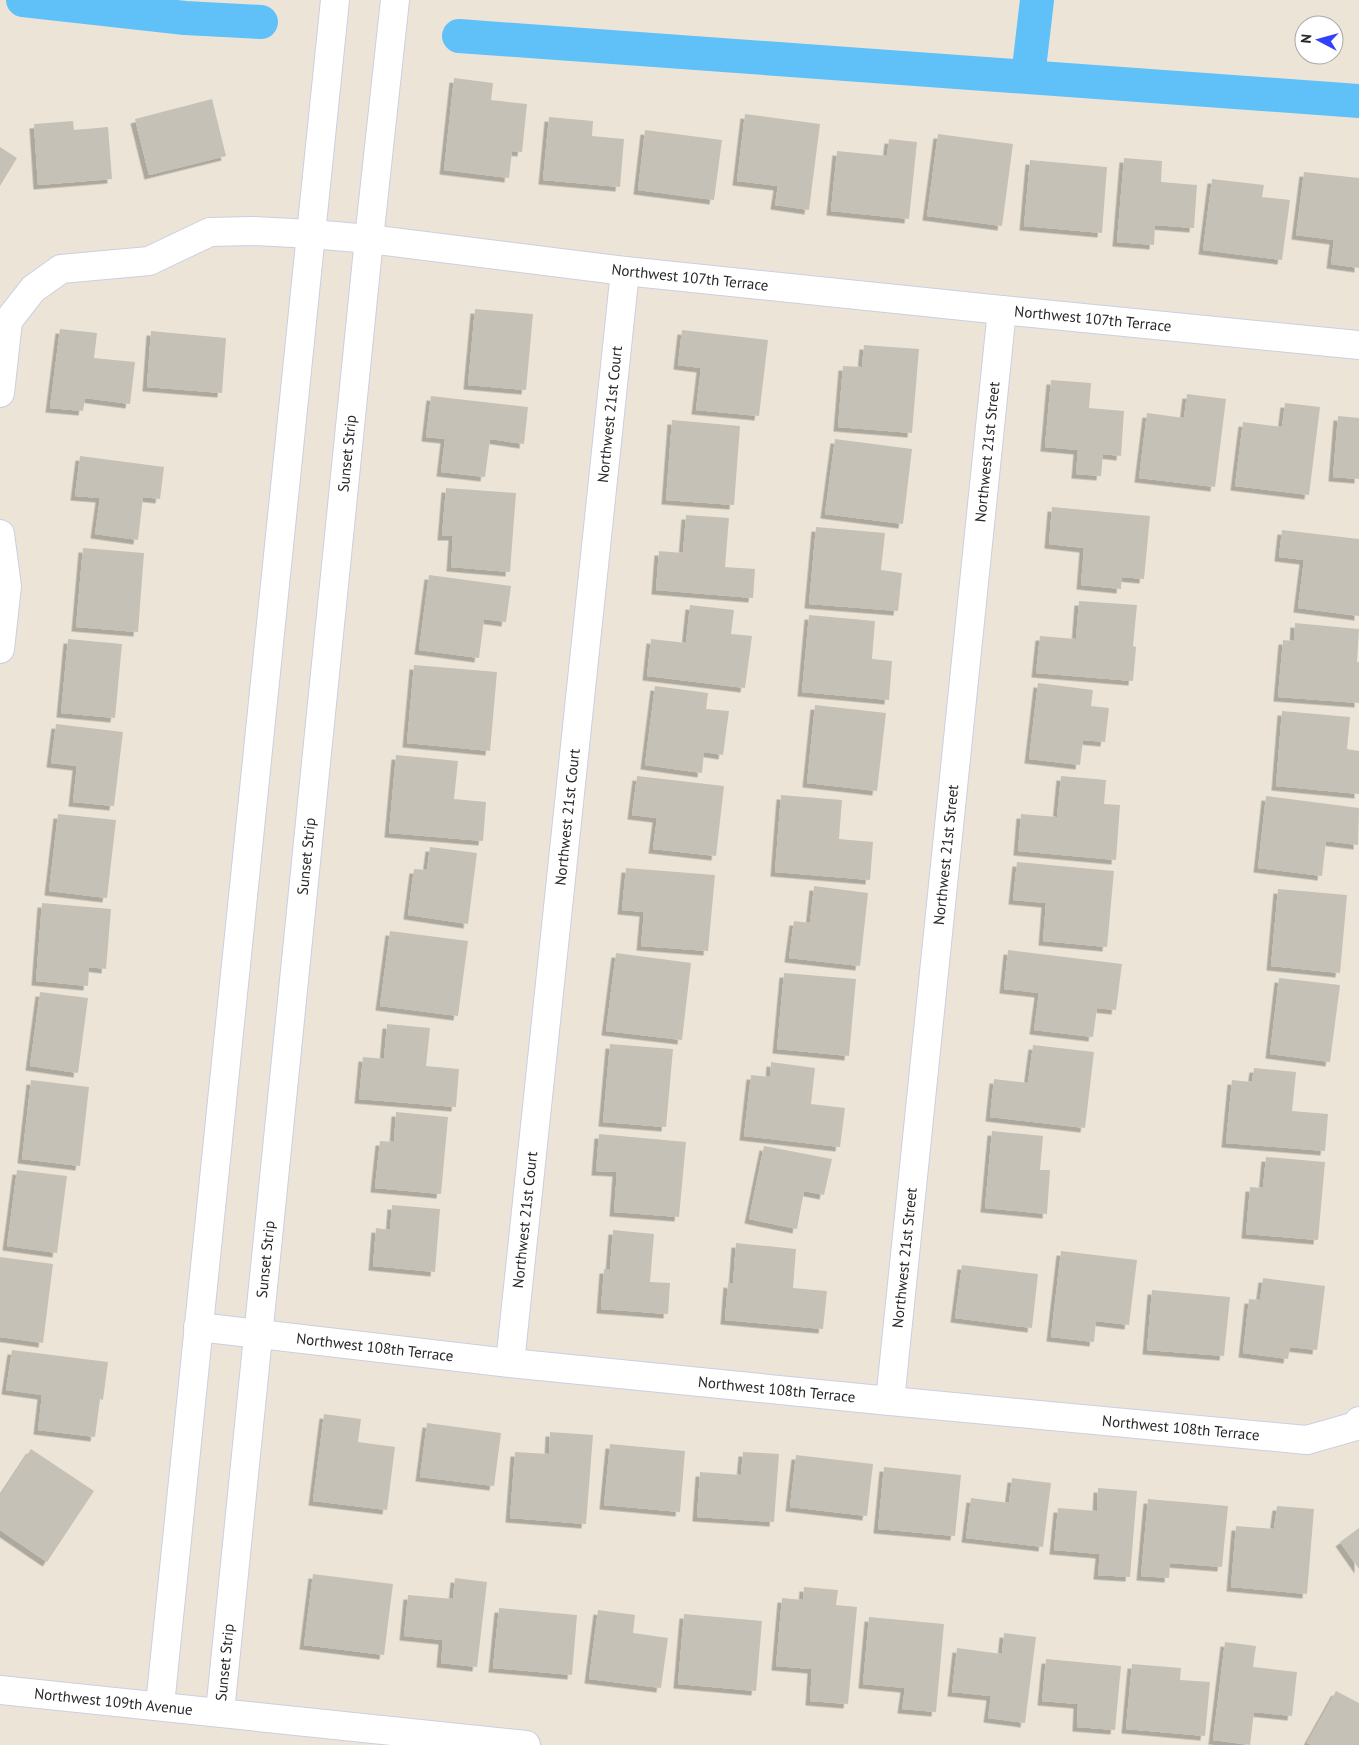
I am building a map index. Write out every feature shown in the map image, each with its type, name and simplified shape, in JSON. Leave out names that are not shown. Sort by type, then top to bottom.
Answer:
[{"type":"street","points":[[160,1706],[335,0]]},
{"type":"street","name":"Sunset Strip","points":[[220,1712],[369,239],[395,0]]},
{"type":"street","name":"Northwest 107th Terrace","points":[[0,393],[8,321],[33,289],[61,269],[149,261],[210,232],[252,231],[369,239],[626,271],[1359,345]]},
{"type":"street","name":"Northwest 21st Court","points":[[510,1363],[626,271]]},
{"type":"street","name":"Northwest 21st Street","points":[[890,1401],[1002,310]]},
{"type":"street","points":[[0,534],[7,586],[0,649]]},
{"type":"street","name":"Northwest 108th Terrace","points":[[198,1327],[510,1363],[1307,1440],[1357,1423]]},
{"type":"street","name":"Northwest 109th Avenue","points":[[0,1690],[526,1745]]},
{"type":"building","points":[[454,78],[493,83],[491,100],[527,104],[522,152],[512,151],[509,178],[444,170]]},
{"type":"building","points":[[212,99],[226,156],[149,175],[135,119]]},
{"type":"building","points":[[745,114],[820,124],[809,210],[775,205],[778,186],[737,181]]},
{"type":"building","points":[[549,117],[593,121],[592,136],[624,139],[620,187],[543,180]]},
{"type":"building","points":[[73,121],[74,130],[108,127],[112,179],[38,185],[34,124]]},
{"type":"building","points":[[645,130],[722,140],[714,200],[638,190]]},
{"type":"building","points":[[938,134],[1013,144],[1002,226],[927,216]]},
{"type":"building","points":[[889,139],[917,142],[909,219],[831,211],[837,151],[887,156]]},
{"type":"building","points":[[0,147],[17,158],[0,186]]},
{"type":"building","points":[[1124,158],[1162,161],[1161,182],[1197,185],[1194,228],[1155,225],[1154,245],[1117,242]]},
{"type":"building","points":[[1030,160],[1107,167],[1102,233],[1024,226]]},
{"type":"building","points":[[1304,172],[1359,178],[1359,268],[1331,264],[1334,240],[1296,235]]},
{"type":"building","points":[[1212,179],[1264,185],[1262,197],[1290,200],[1282,260],[1203,250]]},
{"type":"building","points":[[475,309],[533,314],[526,390],[468,385]]},
{"type":"building","points":[[60,329],[97,333],[94,358],[135,362],[130,404],[85,398],[83,411],[50,408]]},
{"type":"building","points":[[682,330],[768,340],[759,416],[696,410],[701,368],[678,365]]},
{"type":"building","points":[[151,331],[226,338],[222,393],[147,387]]},
{"type":"building","points":[[864,345],[919,349],[912,433],[838,427],[843,366],[862,367]]},
{"type":"building","points":[[1051,380],[1091,383],[1089,408],[1124,411],[1121,456],[1103,454],[1101,476],[1076,474],[1078,450],[1045,447]]},
{"type":"building","points":[[1187,394],[1226,399],[1215,487],[1139,478],[1147,413],[1184,418]]},
{"type":"building","points":[[431,396],[528,407],[524,444],[490,439],[485,477],[441,472],[445,439],[426,437]]},
{"type":"building","points":[[1285,403],[1320,407],[1309,495],[1235,486],[1243,422],[1282,427]]},
{"type":"building","points":[[1338,416],[1359,418],[1359,479],[1333,477]]},
{"type":"building","points":[[672,420],[740,426],[734,505],[666,500]]},
{"type":"building","points":[[835,439],[912,449],[903,524],[825,514]]},
{"type":"building","points":[[80,456],[164,467],[160,499],[143,497],[138,540],[95,534],[100,498],[75,496]]},
{"type":"building","points":[[446,488],[516,493],[510,572],[451,567],[453,536],[442,536]]},
{"type":"building","points":[[1052,507],[1150,516],[1144,579],[1122,577],[1121,589],[1081,585],[1084,548],[1049,544]]},
{"type":"building","points":[[686,515],[729,518],[725,567],[755,569],[753,598],[656,590],[659,551],[683,553]]},
{"type":"building","points":[[816,527],[885,533],[881,570],[902,573],[898,611],[809,604]]},
{"type":"building","points":[[1282,530],[1359,539],[1359,616],[1298,608],[1304,560],[1279,557]]},
{"type":"building","points":[[83,548],[144,553],[138,632],[76,627]]},
{"type":"building","points":[[429,575],[511,586],[506,622],[484,619],[479,658],[419,650]]},
{"type":"building","points":[[1079,601],[1137,605],[1133,646],[1136,647],[1133,681],[1036,673],[1040,636],[1076,639]]},
{"type":"building","points":[[690,605],[734,610],[731,634],[752,636],[745,688],[647,676],[651,639],[686,643]]},
{"type":"building","points":[[809,615],[875,621],[872,659],[892,661],[889,700],[802,692]]},
{"type":"building","points":[[1295,623],[1359,629],[1357,662],[1359,662],[1359,703],[1278,697],[1283,640],[1294,641]]},
{"type":"building","points":[[68,639],[122,644],[115,718],[61,713]]},
{"type":"building","points":[[414,665],[497,672],[490,751],[407,743]]},
{"type":"building","points":[[1038,683],[1093,690],[1091,706],[1109,708],[1105,742],[1083,740],[1080,765],[1029,759]]},
{"type":"building","points":[[655,686],[708,693],[706,709],[729,711],[723,755],[704,752],[702,773],[645,765]]},
{"type":"building","points":[[815,705],[886,713],[877,791],[807,783]]},
{"type":"building","points":[[1282,711],[1350,717],[1347,749],[1359,751],[1359,794],[1276,786]]},
{"type":"building","points":[[56,724],[123,732],[114,806],[73,802],[77,766],[51,763]]},
{"type":"building","points":[[396,755],[458,761],[454,799],[486,802],[483,841],[389,833]]},
{"type":"building","points":[[637,776],[724,786],[716,856],[653,849],[657,818],[632,815]]},
{"type":"building","points":[[1061,776],[1106,780],[1104,804],[1120,805],[1116,860],[1018,851],[1021,814],[1057,817]]},
{"type":"building","points":[[781,795],[842,800],[839,839],[873,842],[870,880],[775,872]]},
{"type":"building","points":[[1266,796],[1359,808],[1358,845],[1326,841],[1322,876],[1258,868]]},
{"type":"building","points":[[58,814],[116,820],[107,898],[49,891]]},
{"type":"building","points":[[430,847],[477,853],[468,924],[408,915],[414,869],[427,870]]},
{"type":"building","points":[[1017,862],[1114,871],[1107,947],[1043,941],[1046,903],[1013,900]]},
{"type":"building","points":[[626,868],[715,875],[708,951],[641,946],[644,912],[622,910]]},
{"type":"building","points":[[814,886],[868,893],[860,966],[789,958],[794,921],[810,923]]},
{"type":"building","points":[[1278,889],[1347,895],[1340,973],[1271,966]]},
{"type":"building","points":[[42,903],[111,909],[106,969],[89,967],[88,986],[36,981]]},
{"type":"building","points":[[390,931],[468,941],[458,1016],[380,1006]]},
{"type":"building","points":[[1008,950],[1122,964],[1116,1010],[1097,1008],[1093,1037],[1034,1030],[1039,993],[1004,989]]},
{"type":"building","points":[[616,953],[691,963],[682,1040],[606,1031]]},
{"type":"building","points":[[784,973],[856,979],[849,1056],[777,1049]]},
{"type":"building","points":[[1279,978],[1340,985],[1330,1062],[1270,1054]]},
{"type":"building","points":[[40,992],[88,998],[78,1073],[30,1066]]},
{"type":"building","points":[[387,1024],[430,1028],[426,1066],[459,1069],[456,1107],[359,1099],[363,1057],[384,1059]]},
{"type":"building","points":[[610,1044],[673,1049],[666,1127],[603,1122]]},
{"type":"building","points":[[1033,1045],[1094,1052],[1085,1128],[990,1117],[994,1079],[1028,1083]]},
{"type":"building","points":[[771,1062],[815,1068],[811,1104],[845,1108],[840,1147],[744,1136],[751,1075],[770,1077]]},
{"type":"building","points":[[1254,1068],[1296,1072],[1292,1111],[1328,1114],[1325,1151],[1226,1143],[1232,1080],[1252,1082]]},
{"type":"building","points":[[31,1080],[89,1087],[80,1166],[22,1159]]},
{"type":"building","points":[[396,1112],[448,1117],[441,1194],[375,1188],[380,1141],[394,1142]]},
{"type":"building","points":[[992,1131],[1043,1136],[1040,1170],[1050,1170],[1047,1214],[985,1208]]},
{"type":"building","points":[[599,1134],[686,1142],[679,1217],[614,1212],[617,1172],[596,1171]]},
{"type":"building","points":[[764,1146],[832,1159],[824,1195],[804,1191],[797,1229],[749,1219]]},
{"type":"building","points":[[1266,1157],[1325,1162],[1318,1240],[1246,1234],[1250,1187],[1263,1188]]},
{"type":"building","points":[[17,1170],[67,1176],[57,1253],[7,1246]]},
{"type":"building","points":[[392,1205],[440,1209],[435,1272],[373,1266],[376,1228],[390,1230]]},
{"type":"building","points":[[613,1230],[654,1234],[650,1282],[670,1283],[668,1314],[601,1309],[604,1269],[610,1269]]},
{"type":"building","points":[[736,1243],[796,1249],[793,1288],[827,1291],[823,1329],[725,1320],[728,1283],[733,1284]]},
{"type":"building","points":[[1061,1251],[1137,1260],[1129,1325],[1096,1321],[1094,1342],[1051,1337]]},
{"type":"building","points":[[0,1257],[53,1264],[43,1343],[0,1337]]},
{"type":"building","points":[[962,1265],[1038,1274],[1032,1328],[955,1318]]},
{"type":"building","points":[[1263,1278],[1325,1286],[1317,1350],[1290,1347],[1288,1359],[1243,1353],[1249,1299],[1260,1300]]},
{"type":"building","points":[[1152,1290],[1230,1297],[1224,1356],[1147,1350]]},
{"type":"building","points":[[12,1350],[108,1362],[103,1400],[100,1399],[95,1437],[38,1430],[42,1395],[6,1390]]},
{"type":"building","points":[[324,1414],[361,1419],[358,1442],[395,1447],[387,1510],[313,1501]]},
{"type":"building","points":[[427,1423],[501,1433],[494,1486],[420,1477]]},
{"type":"building","points":[[550,1432],[593,1435],[586,1524],[510,1518],[515,1452],[549,1454]]},
{"type":"building","points":[[610,1444],[685,1451],[680,1512],[604,1505]]},
{"type":"building","points":[[31,1449],[94,1491],[47,1562],[0,1530],[0,1496]]},
{"type":"building","points":[[743,1452],[779,1454],[774,1522],[697,1517],[700,1472],[741,1475]]},
{"type":"building","points":[[796,1455],[873,1464],[867,1516],[790,1507]]},
{"type":"building","points":[[884,1467],[961,1475],[955,1536],[878,1529]]},
{"type":"building","points":[[1012,1478],[1051,1483],[1043,1547],[966,1538],[971,1498],[1009,1503]]},
{"type":"building","points":[[1098,1488],[1137,1491],[1130,1577],[1098,1575],[1100,1554],[1054,1550],[1058,1508],[1097,1511]]},
{"type":"building","points":[[1148,1499],[1228,1506],[1222,1567],[1170,1563],[1169,1578],[1141,1576]]},
{"type":"building","points":[[1277,1506],[1314,1509],[1307,1594],[1231,1587],[1236,1526],[1274,1529]]},
{"type":"building","points":[[1359,1528],[1359,1569],[1340,1542]]},
{"type":"building","points":[[313,1574],[393,1584],[384,1655],[304,1645]]},
{"type":"building","points":[[455,1578],[487,1582],[477,1667],[441,1663],[443,1640],[404,1636],[408,1595],[453,1599]]},
{"type":"building","points":[[804,1587],[838,1590],[836,1605],[857,1607],[848,1704],[810,1701],[812,1669],[776,1666],[782,1598],[803,1600]]},
{"type":"building","points":[[499,1608],[577,1615],[572,1675],[493,1668]]},
{"type":"building","points":[[598,1610],[635,1615],[633,1633],[668,1638],[661,1688],[589,1679]]},
{"type":"building","points":[[684,1614],[762,1621],[756,1691],[678,1684]]},
{"type":"building","points":[[869,1617],[944,1624],[936,1712],[902,1709],[905,1688],[863,1684]]},
{"type":"building","points":[[1004,1633],[1036,1637],[1025,1723],[988,1718],[991,1696],[952,1692],[957,1648],[1002,1654]]},
{"type":"building","points":[[1225,1642],[1256,1646],[1253,1667],[1297,1672],[1292,1716],[1254,1712],[1250,1745],[1213,1740]]},
{"type":"building","points":[[1046,1659],[1121,1666],[1115,1730],[1077,1727],[1078,1704],[1042,1701]]},
{"type":"building","points":[[1132,1664],[1181,1668],[1180,1680],[1210,1682],[1205,1736],[1126,1729]]},
{"type":"building","points":[[1336,1691],[1359,1703],[1359,1745],[1312,1745],[1307,1743]]},
{"type":"waterway","points":[[23,0],[185,18],[261,22]]},
{"type":"waterway","points":[[1028,77],[1037,0]]},
{"type":"waterway","points":[[459,36],[1359,101]]}]
